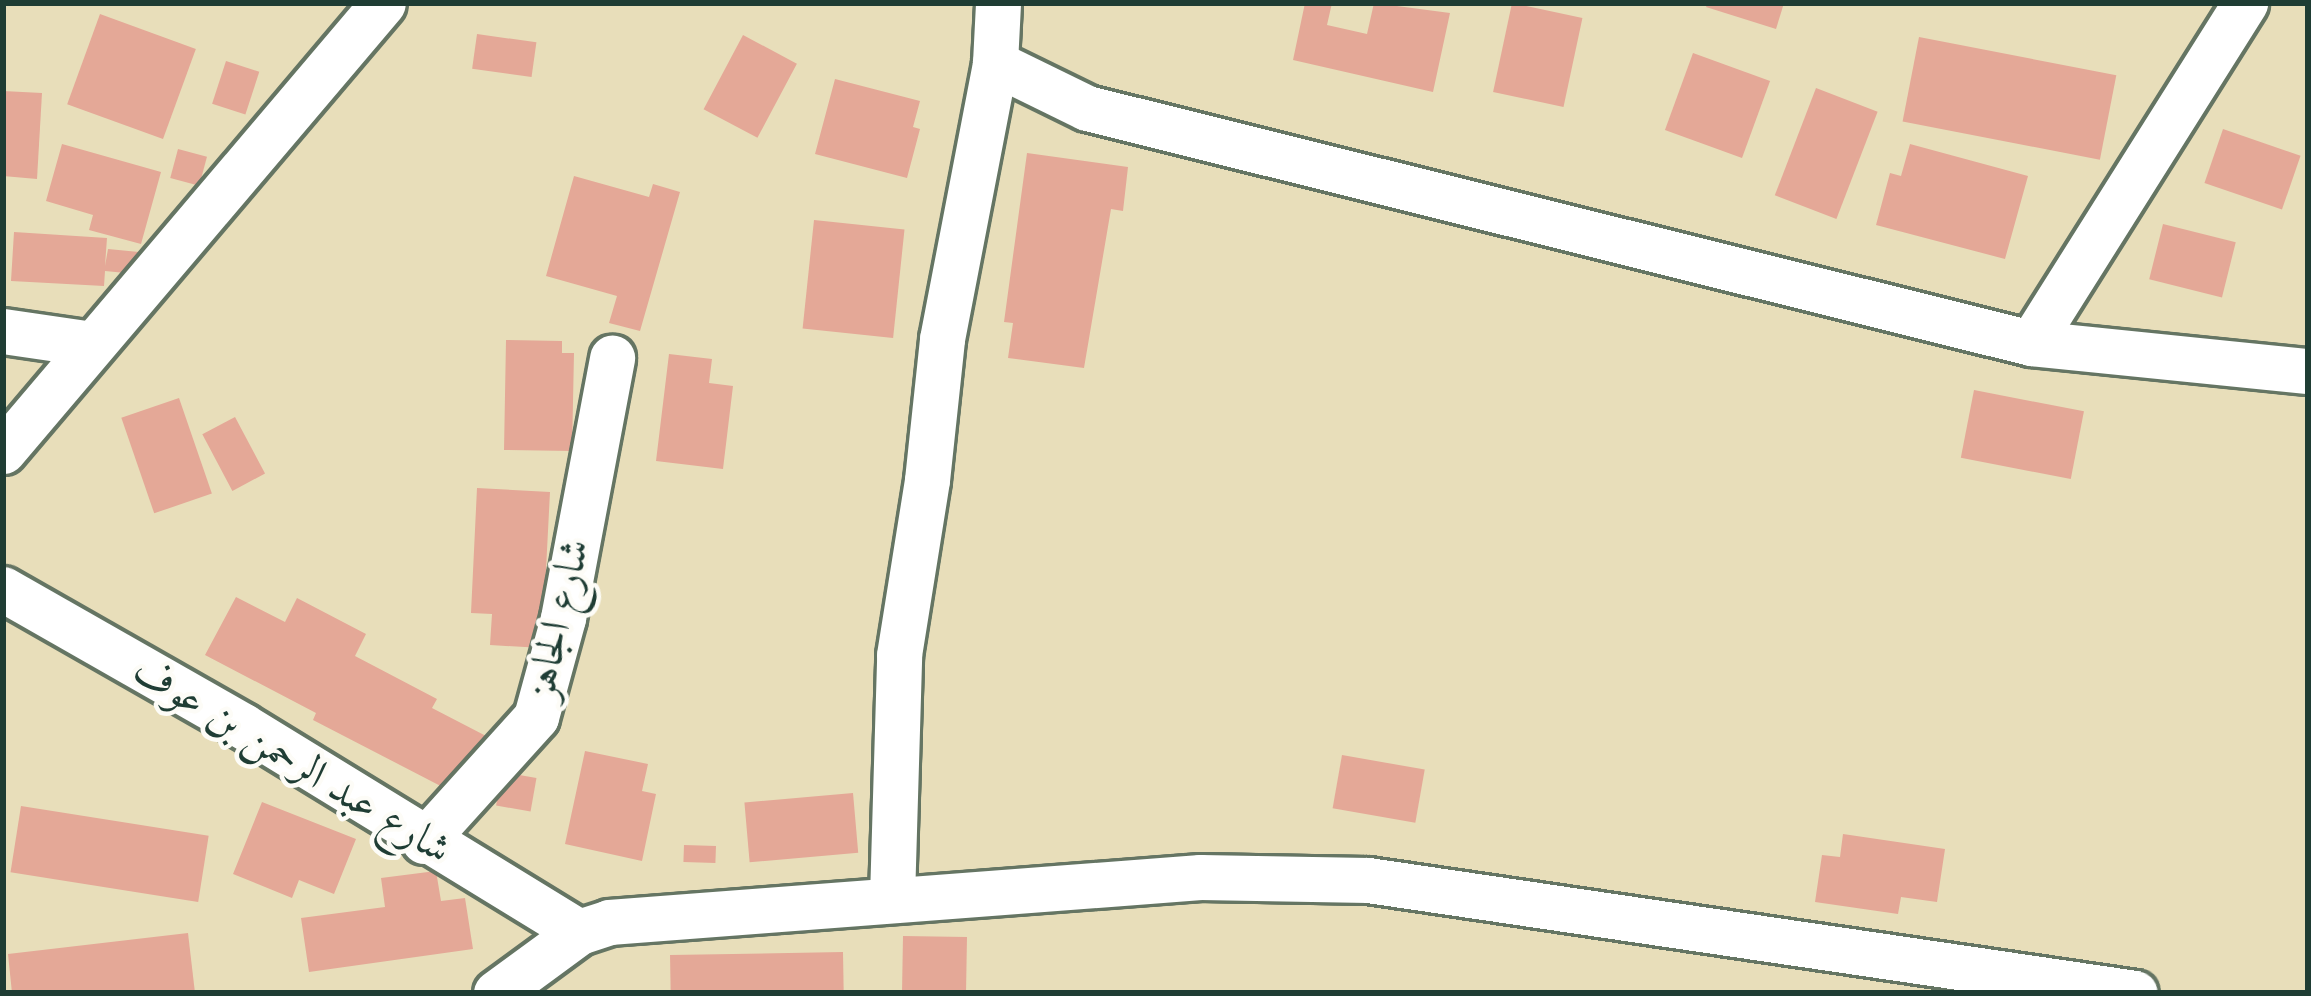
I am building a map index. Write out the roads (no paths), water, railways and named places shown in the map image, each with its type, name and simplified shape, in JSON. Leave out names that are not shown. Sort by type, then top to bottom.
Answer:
[{"type":"street","points":[[3,451],[383,3]]},
{"type":"street","points":[[892,898],[898,655],[927,480],[942,339],[994,63],[998,3]]},
{"type":"street","points":[[2031,343],[2246,3]]},
{"type":"street","points":[[994,63],[1087,108],[2031,343],[2308,371]]},
{"type":"street","points":[[3,331],[92,344]]},
{"type":"street","name":"شارع الجاهز","points":[[424,841],[536,717],[563,618],[612,358]]},
{"type":"street","name":"شارع عبد الرحمن بن عوف","points":[[3,589],[243,726],[579,932]]},
{"type":"street","points":[[520,988],[579,932],[609,922],[1200,877],[1368,880],[2135,993]]}]
